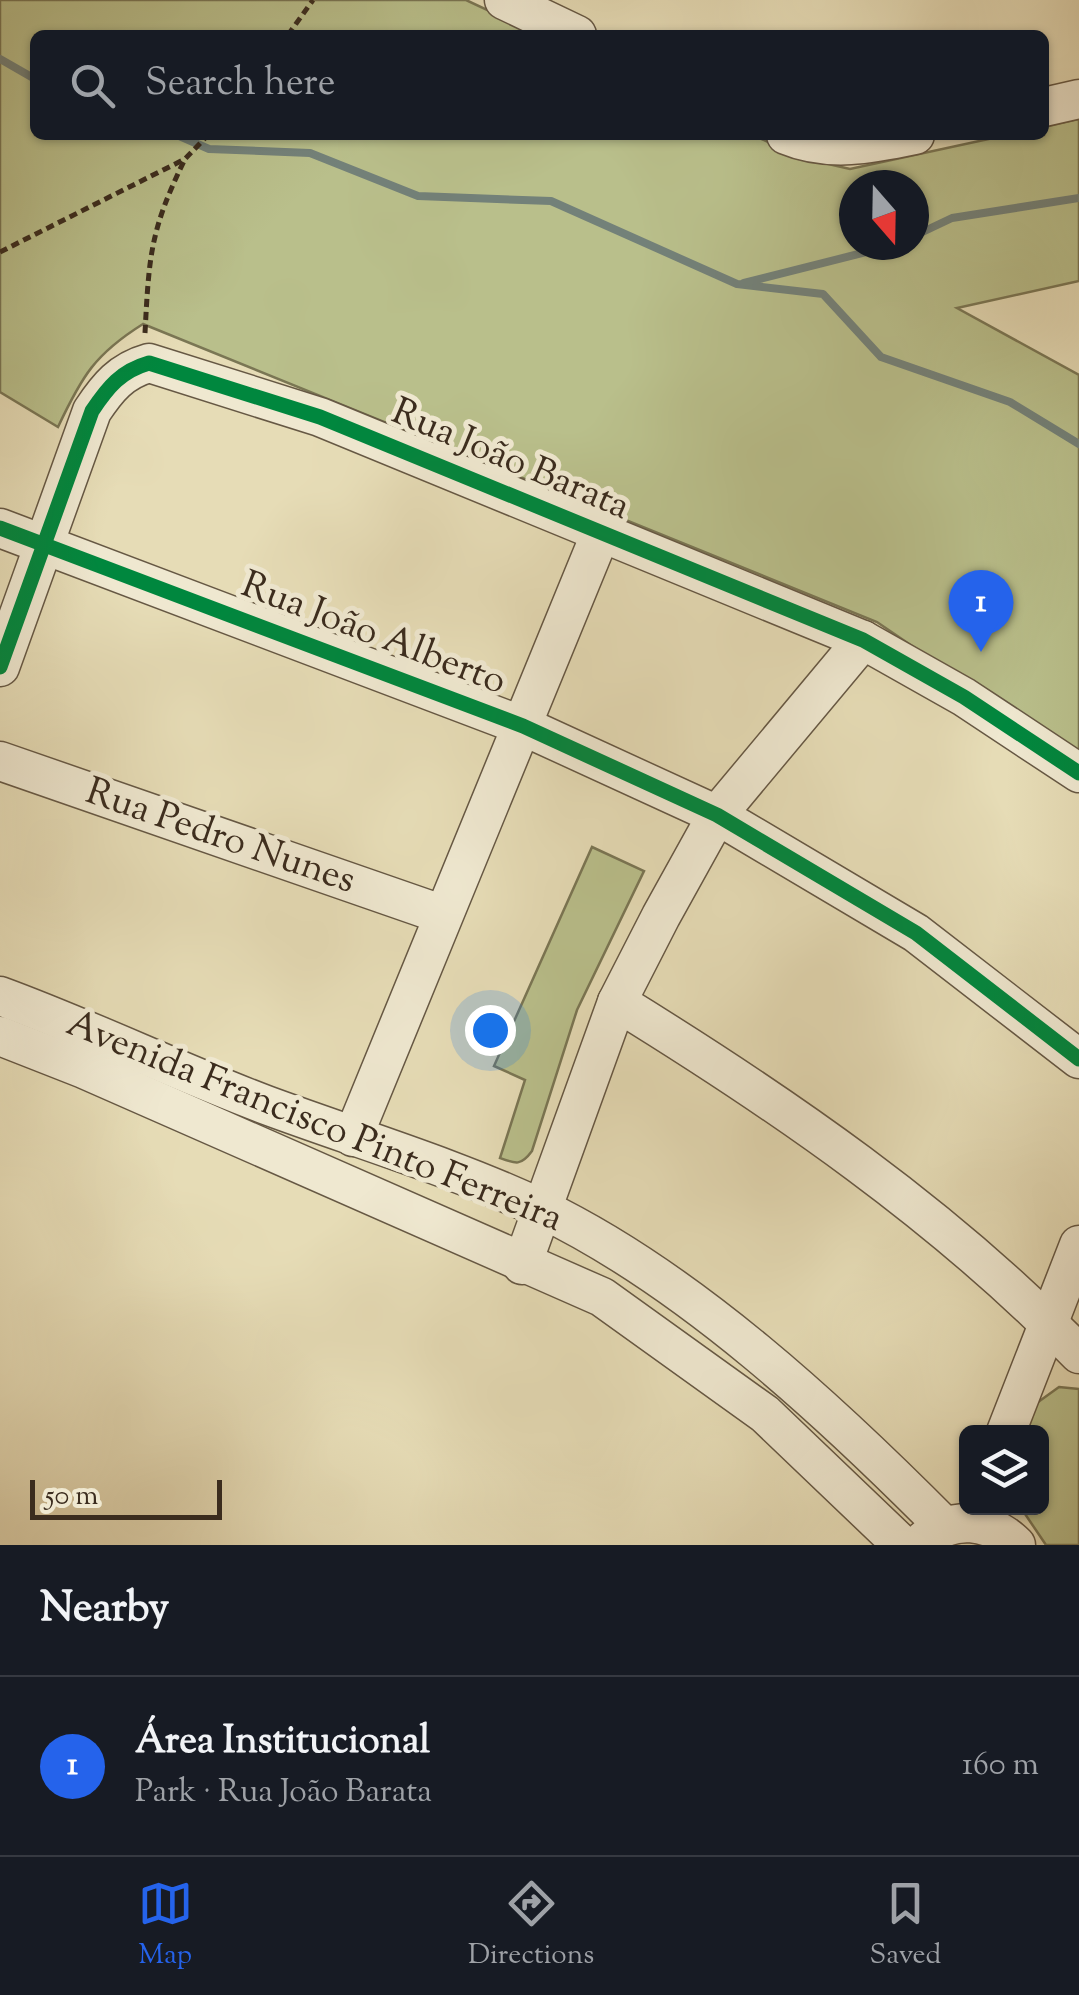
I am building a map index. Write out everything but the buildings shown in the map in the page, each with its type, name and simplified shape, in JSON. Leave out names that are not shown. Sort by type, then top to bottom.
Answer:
[{"type":"street","points":[[504,0],[567,30]]},
{"type":"street","points":[[1049,106],[1079,100]]},
{"type":"street","points":[[804,140],[854,146],[887,140]]},
{"type":"street","points":[[0,667],[92,411],[108,387],[138,366]]},
{"type":"street","name":"Rua João Barata","points":[[138,366],[320,416],[600,535],[863,640],[964,697],[1079,774]]},
{"type":"street","name":"Rua João Alberto","points":[[0,528],[437,697],[522,726],[717,816],[916,932],[1079,1058]]},
{"type":"street","points":[[353,1136],[600,535]]},
{"type":"street","points":[[522,1265],[617,1002],[717,816],[863,640]]},
{"type":"street","name":"Rua Pedro Nunes","points":[[0,761],[441,914]]},
{"type":"street","name":"Avenida Francisco Pinto Ferreira","points":[[0,996],[92,1052],[522,1265],[602,1298],[682,1352],[802,1445],[902,1545]]},
{"type":"street","points":[[617,1002],[709,1059],[888,1187],[1048,1322],[1079,1354]]},
{"type":"street","name":"Avenida Francisco Pinto Ferreira","points":[[0,1036],[162,1065],[544,1210],[706,1314],[955,1526],[1004,1534],[1016,1545]]},
{"type":"street","points":[[1009,1425],[1079,1245]]},
{"type":"path","points":[[292,30],[313,0]]},
{"type":"path","points":[[0,252],[185,158],[203,140]]},
{"type":"path","points":[[138,366],[145,341],[148,254],[160,209],[185,158]]},
{"type":"green space","points":[[0,0],[466,0],[530,30],[30,30],[30,140],[764,140],[802,158],[850,169],[984,140],[1049,140],[1049,126],[1079,119],[1079,281],[957,308],[1079,375],[1079,760],[877,622],[143,324],[101,356],[58,427],[0,392]]},
{"type":"green space","points":[[592,847],[644,871],[577,1010],[532,1151],[521,1161],[510,1162],[500,1158],[525,1080],[494,1066]]},
{"type":"green space","points":[[1059,1387],[1079,1389],[1079,1545],[1046,1545],[1026,1515],[1049,1515],[1049,1425],[1029,1425],[1034,1405]]},
{"type":"waterway","points":[[0,59],[30,76]]},
{"type":"waterway","points":[[188,140],[209,149],[310,153],[418,196],[551,201],[737,284],[823,294],[881,357],[1010,402],[1079,444]]},
{"type":"waterway","points":[[929,229],[952,218],[1079,198]]},
{"type":"waterway","points":[[744,283],[839,259]]},
{"type":"cycle path","points":[[0,667],[92,411],[116,381],[149,363],[320,417],[863,640],[964,697],[1079,773]]},
{"type":"cycle path","points":[[0,528],[523,726],[717,815],[916,933],[1079,1059]]},
{"type":"place","name":"Área Institucional","points":[[981,652]]}]
